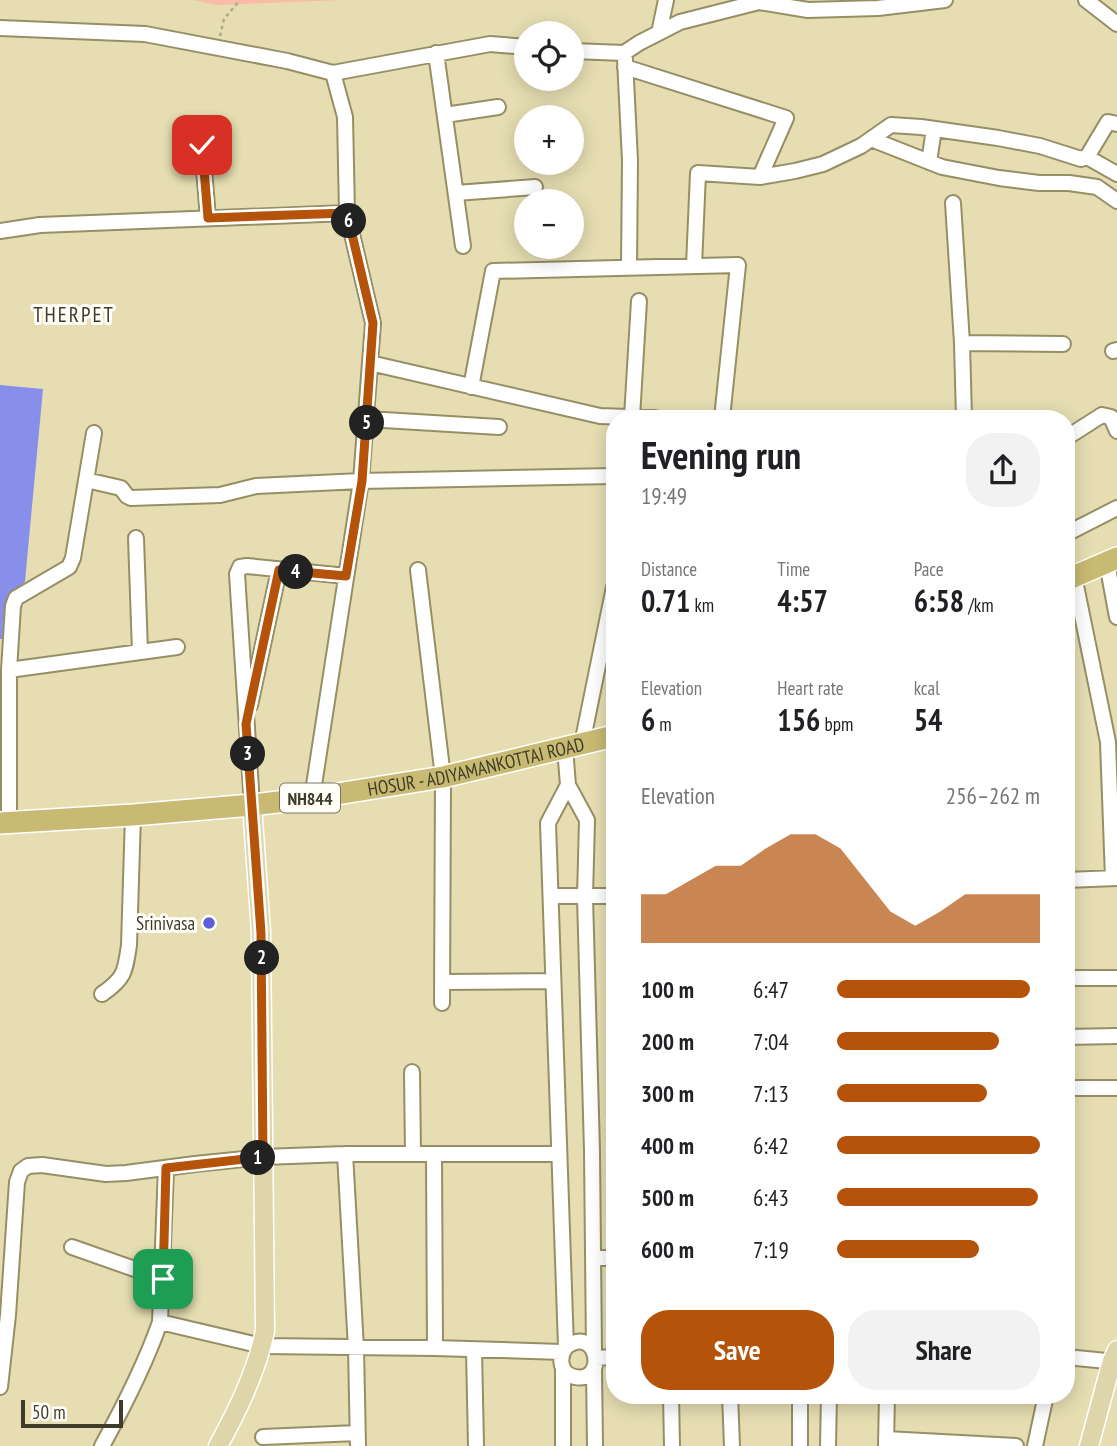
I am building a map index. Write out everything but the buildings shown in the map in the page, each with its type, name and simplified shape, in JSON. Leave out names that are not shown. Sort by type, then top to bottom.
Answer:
[{"type":"highway","points":[[1075,572],[1112,561]]},
{"type":"highway","name":"HOSUR - ADIYAMANKOTTAI ROAD","points":[[5,822],[133,815],[312,798],[443,777],[606,738]]},
{"type":"main road","points":[[218,1446],[236,1414],[262,1346],[265,1331],[261,933],[252,805]]},
{"type":"main road","points":[[1089,1446],[1115,1358]]},
{"type":"street","points":[[659,33],[666,0]]},
{"type":"street","points":[[629,268],[630,161],[625,60],[639,43],[680,22],[759,2],[808,10],[878,8],[945,0]]},
{"type":"street","points":[[1086,0],[1117,24]]},
{"type":"street","points":[[0,28],[145,34],[287,61],[333,73],[490,44],[514,46]]},
{"type":"street","points":[[436,53],[463,246]]},
{"type":"street","points":[[584,53],[625,60],[786,118],[760,177]]},
{"type":"street","points":[[312,798],[362,481],[373,323],[347,213],[345,117],[333,73]]},
{"type":"street","points":[[445,115],[498,107]]},
{"type":"street","points":[[694,266],[698,173],[760,177],[823,164],[861,146],[891,125],[998,138],[1040,146],[1082,159],[1087,157],[1108,122],[1117,124]]},
{"type":"street","points":[[929,162],[934,129]]},
{"type":"street","points":[[871,139],[942,167],[999,178],[1097,187],[1117,201]]},
{"type":"street","points":[[202,145],[208,218]]},
{"type":"street","points":[[1087,157],[1117,174]]},
{"type":"street","points":[[456,193],[535,187]]},
{"type":"street","points":[[953,203],[964,410]]},
{"type":"street","points":[[0,231],[40,225],[347,213]]},
{"type":"street","points":[[471,387],[493,271],[738,265],[723,410]]},
{"type":"street","points":[[632,410],[639,300]]},
{"type":"street","points":[[962,343],[1063,344]]},
{"type":"street","points":[[370,363],[606,416]]},
{"type":"street","points":[[1075,432],[1102,415],[1111,417],[1117,431]]},
{"type":"street","points":[[367,419],[499,427]]},
{"type":"street","points":[[5,822],[13,606],[16,598],[69,567],[73,558],[94,433]]},
{"type":"street","points":[[86,480],[121,488],[131,498],[220,495],[257,486],[362,481],[606,476]]},
{"type":"street","points":[[1075,529],[1117,508]]},
{"type":"street","points":[[136,538],[140,652]]},
{"type":"street","points":[[1112,561],[1117,617]]},
{"type":"street","points":[[252,805],[237,574],[240,567],[247,566],[346,576]]},
{"type":"street","points":[[246,724],[279,570]]},
{"type":"street","points":[[418,570],[443,777],[442,1003]]},
{"type":"street","points":[[1075,600],[1108,743],[1115,878],[1075,880]]},
{"type":"street","points":[[563,1446],[561,1358],[564,1349],[548,823],[568,785],[574,746],[606,619]]},
{"type":"street","points":[[9,670],[177,647]]},
{"type":"street","points":[[568,785],[587,820],[584,897],[595,1446]]},
{"type":"street","points":[[102,994],[118,982],[126,966],[133,815]]},
{"type":"street","points":[[551,896],[606,897]]},
{"type":"street","points":[[1075,978],[1117,978]]},
{"type":"street","points":[[443,982],[552,981]]},
{"type":"street","points":[[1075,1037],[1117,1036]]},
{"type":"street","points":[[412,1072],[412,1154]]},
{"type":"street","points":[[1075,1088],[1117,1088]]},
{"type":"street","points":[[263,1437],[358,1440],[356,1348],[345,1154]]},
{"type":"street","points":[[0,1387],[17,1182],[20,1171],[28,1166],[42,1165],[106,1174],[263,1157],[345,1154],[558,1154]]},
{"type":"street","points":[[434,1154],[435,1348]]},
{"type":"street","points":[[102,1446],[133,1386],[160,1322],[166,1168]]},
{"type":"street","points":[[72,1247],[163,1279]]},
{"type":"street","points":[[593,1258],[606,1258]]},
{"type":"street","points":[[160,1322],[262,1346],[564,1349],[570,1344],[581,1342],[591,1348],[595,1359]]},
{"type":"street","points":[[474,1350],[476,1446]]},
{"type":"street","points":[[1075,1357],[1115,1358]]},
{"type":"street","points":[[595,1359],[606,1358]]},
{"type":"street","points":[[563,1370],[573,1377],[585,1376],[595,1359]]},
{"type":"street","points":[[671,1404],[672,1446]]},
{"type":"street","points":[[730,1404],[732,1446]]},
{"type":"street","points":[[800,1404],[800,1446]]},
{"type":"street","points":[[828,1446],[829,1404]]},
{"type":"street","points":[[887,1404],[886,1442],[1016,1446]]},
{"type":"street","points":[[1035,1446],[1044,1404]]},
{"type":"path","points":[[218,48],[224,19],[240,0]]},
{"type":"shaded area","points":[[193,0],[344,0],[216,5]]},
{"type":"water","points":[[0,385],[43,389],[25,581],[3,639],[0,639]]},
{"type":"place","name":"Srinivasa","points":[[209,923]]},
{"type":"district","name":"THERPET","points":[[74,314]]},
{"type":"route","points":[[163,1279],[166,1168],[263,1157],[261,933],[246,724],[279,570],[346,576],[362,481],[373,323],[347,213],[208,218],[202,145]]}]
